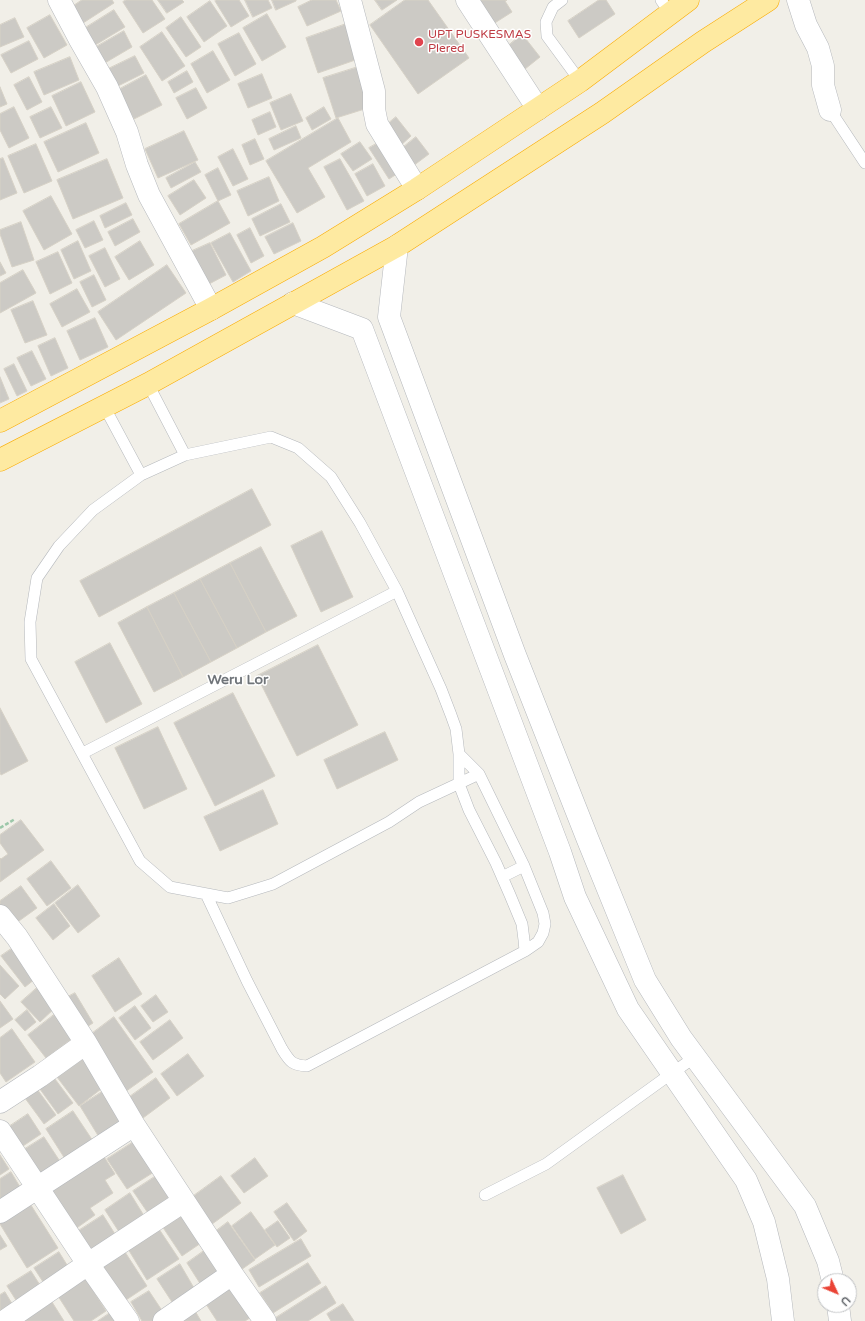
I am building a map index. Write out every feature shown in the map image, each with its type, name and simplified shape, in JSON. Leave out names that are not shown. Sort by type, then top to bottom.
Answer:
[{"type":"highway","points":[[0,421],[211,309],[323,247],[417,189],[580,81],[666,6],[688,0]]},
{"type":"highway","points":[[0,460],[148,384],[397,246],[602,113],[703,42],[768,0]]},
{"type":"street","points":[[59,0],[107,87],[127,132],[137,165],[149,195],[211,309]]},
{"type":"street","points":[[350,0],[374,92],[374,109],[377,124],[417,189]]},
{"type":"street","points":[[467,0],[538,109]]},
{"type":"street","points":[[798,0],[806,25],[818,48],[823,66],[823,85],[830,110]]},
{"type":"street","points":[[397,246],[389,317],[515,655],[645,980],[681,1038],[805,1206],[828,1261],[831,1273]]},
{"type":"street","points":[[293,303],[362,329],[560,852],[575,897],[628,1008],[746,1180],[764,1222],[778,1279],[783,1321]]},
{"type":"street","points":[[454,571],[480,560]]},
{"type":"street","points":[[560,852],[588,840]]},
{"type":"street","points":[[0,916],[17,937],[86,1043],[134,1125],[232,1274],[265,1321]]},
{"type":"street","points":[[0,1102],[86,1043]]},
{"type":"street","points":[[0,1212],[37,1186],[134,1125]]},
{"type":"street","points":[[0,1131],[88,1264],[128,1321]]},
{"type":"street","points":[[6,1321],[88,1264],[184,1201]]},
{"type":"street","points":[[164,1321],[232,1274]]},
{"type":"lane","points":[[562,0],[554,7],[546,22],[547,36],[580,81]]},
{"type":"lane","points":[[830,110],[865,163]]},
{"type":"lane","points":[[148,384],[185,455]]},
{"type":"lane","points":[[104,406],[141,475]]},
{"type":"lane","points":[[479,774],[459,784],[420,802],[389,822],[273,884],[228,898],[170,887],[140,861],[31,659],[30,622],[37,578],[59,546],[94,510],[141,475],[185,455],[271,437],[298,448],[331,477],[360,523],[397,590],[456,729],[459,754],[459,784],[469,810],[502,877],[522,924],[525,951]]},
{"type":"lane","points":[[83,753],[397,590]]},
{"type":"lane","points":[[206,894],[247,981],[282,1049],[288,1059],[296,1065],[307,1066],[525,951],[538,942],[543,933],[545,924],[543,913],[524,866],[479,774],[459,754]]},
{"type":"lane","points":[[502,877],[524,866]]},
{"type":"lane","points":[[485,1194],[546,1164],[695,1057]]},
{"type":"path","points":[[0,828],[14,819]]},
{"type":"building","points":[[82,0],[112,0],[114,3],[80,25],[69,9]]},
{"type":"building","points":[[126,0],[152,0],[165,19],[143,33],[123,2]]},
{"type":"building","points":[[158,0],[182,0],[184,2],[167,13]]},
{"type":"building","points":[[239,0],[249,16],[231,27],[215,1]]},
{"type":"building","points":[[245,0],[268,0],[272,8],[253,17]]},
{"type":"building","points":[[272,0],[296,0],[296,1],[276,10]]},
{"type":"building","points":[[312,0],[336,0],[341,11],[307,26],[298,7]]},
{"type":"building","points":[[375,0],[397,0],[382,10]]},
{"type":"building","name":"UPT PUSKESMAS Plered","points":[[405,0],[428,0],[469,58],[418,94],[370,25]]},
{"type":"building","points":[[473,0],[507,0],[505,1],[512,12],[490,26]]},
{"type":"building","points":[[599,0],[606,0],[615,14],[579,38],[568,21]]},
{"type":"building","points":[[210,1],[227,26],[204,42],[187,17]]},
{"type":"building","points":[[114,10],[125,27],[92,47],[82,30]]},
{"type":"building","points":[[267,14],[286,47],[262,61],[243,28]]},
{"type":"building","points":[[50,15],[67,45],[44,58],[27,28]]},
{"type":"building","points":[[181,17],[201,47],[186,57],[166,28]]},
{"type":"building","points":[[15,18],[24,37],[0,47],[0,25]]},
{"type":"building","points":[[349,23],[361,58],[318,73],[306,38]]},
{"type":"building","points":[[124,31],[132,47],[98,67],[89,51]]},
{"type":"building","points":[[162,32],[185,66],[162,81],[140,47]]},
{"type":"building","points":[[239,33],[256,64],[235,76],[218,44]]},
{"type":"building","points":[[522,34],[540,57],[525,69],[507,47]]},
{"type":"building","points":[[29,41],[38,59],[11,73],[1,55]]},
{"type":"building","points":[[213,51],[230,80],[207,93],[191,64]]},
{"type":"building","points":[[135,56],[144,73],[112,89],[104,71]]},
{"type":"building","points":[[70,57],[79,80],[44,95],[34,72]]},
{"type":"building","points":[[358,67],[371,107],[336,118],[323,78]]},
{"type":"building","points":[[187,71],[193,82],[174,93],[168,82]]},
{"type":"building","points":[[262,74],[272,98],[248,108],[238,84]]},
{"type":"building","points":[[146,75],[162,105],[134,119],[118,90]]},
{"type":"building","points":[[29,77],[42,102],[27,110],[14,85]]},
{"type":"building","points":[[81,82],[95,112],[66,126],[52,96]]},
{"type":"building","points":[[0,87],[7,104],[0,107]]},
{"type":"building","points":[[196,88],[207,108],[187,119],[176,98]]},
{"type":"building","points":[[291,94],[303,121],[281,130],[270,103]]},
{"type":"building","points":[[14,107],[29,138],[9,148],[0,130],[0,114]]},
{"type":"building","points":[[51,107],[62,128],[40,138],[30,117]]},
{"type":"building","points":[[324,107],[331,119],[312,130],[306,118]]},
{"type":"building","points":[[270,112],[276,127],[258,135],[252,120]]},
{"type":"building","points":[[396,117],[411,136],[399,147],[383,128]]},
{"type":"building","points":[[338,118],[351,142],[308,168],[325,197],[297,213],[266,161]]},
{"type":"building","points":[[86,123],[99,153],[58,172],[44,142]]},
{"type":"building","points":[[296,126],[301,138],[274,150],[269,139]]},
{"type":"building","points":[[184,131],[198,160],[158,178],[145,149]]},
{"type":"building","points":[[416,137],[429,154],[409,169],[396,153]]},
{"type":"building","points":[[255,139],[264,159],[250,165],[242,145]]},
{"type":"building","points":[[383,140],[403,170],[389,179],[369,148]]},
{"type":"building","points":[[360,142],[372,159],[353,171],[341,154]]},
{"type":"building","points":[[36,144],[52,181],[24,193],[8,156]]},
{"type":"building","points":[[233,149],[248,179],[233,186],[218,157]]},
{"type":"building","points":[[3,158],[17,193],[0,200],[0,159]]},
{"type":"building","points":[[107,159],[123,198],[73,219],[57,180]]},
{"type":"building","points":[[340,159],[364,201],[347,210],[324,167]]},
{"type":"building","points":[[195,162],[201,172],[171,188],[166,178]]},
{"type":"building","points":[[373,164],[385,186],[367,196],[355,174]]},
{"type":"building","points":[[218,168],[231,195],[218,201],[205,175]]},
{"type":"building","points":[[269,177],[279,201],[248,216],[237,191]]},
{"type":"building","points":[[194,180],[206,198],[180,215],[168,196]]},
{"type":"building","points":[[51,196],[72,234],[44,250],[23,211]]},
{"type":"building","points":[[218,201],[230,223],[191,245],[179,224]]},
{"type":"building","points":[[126,203],[132,215],[105,228],[100,216]]},
{"type":"building","points":[[281,204],[290,222],[260,236],[252,219]]},
{"type":"building","points":[[133,219],[140,232],[115,246],[108,232]]},
{"type":"building","points":[[94,221],[103,240],[85,248],[76,230]]},
{"type":"building","points":[[21,222],[34,260],[12,267],[0,234],[0,230]]},
{"type":"building","points":[[293,223],[301,241],[274,254],[265,237]]},
{"type":"building","points":[[250,228],[264,256],[251,263],[237,235]]},
{"type":"building","points":[[230,233],[251,271],[233,282],[211,243]]},
{"type":"building","points":[[78,241],[91,271],[74,279],[61,250]]},
{"type":"building","points":[[140,241],[154,265],[129,280],[115,257]]},
{"type":"building","points":[[210,243],[226,275],[209,284],[192,251]]},
{"type":"building","points":[[105,248],[120,279],[105,287],[89,256]]},
{"type":"building","points":[[58,252],[72,283],[50,294],[36,262]]},
{"type":"building","points":[[0,262],[6,273],[0,276]]},
{"type":"building","points":[[167,265],[186,293],[116,340],[98,312]]},
{"type":"building","points":[[23,270],[36,293],[0,313],[0,283]]},
{"type":"building","points":[[94,275],[106,300],[92,307],[80,282]]},
{"type":"building","points":[[77,289],[90,312],[62,327],[50,304]]},
{"type":"building","points":[[33,301],[47,335],[25,343],[11,310]]},
{"type":"building","points":[[95,318],[108,347],[80,360],[67,331]]},
{"type":"building","points":[[55,338],[68,368],[51,376],[38,346]]},
{"type":"building","points":[[32,351],[46,379],[31,386],[17,358]]},
{"type":"building","points":[[14,364],[27,391],[17,396],[4,369]]},
{"type":"building","points":[[0,377],[9,399],[0,403]]},
{"type":"building","points":[[252,489],[271,525],[99,617],[80,581]]},
{"type":"building","points":[[322,531],[353,597],[321,612],[291,546]]},
{"type":"building","points":[[261,547],[297,616],[266,632],[230,563]]},
{"type":"building","points":[[230,563],[266,632],[237,648],[200,579]]},
{"type":"building","points":[[200,579],[237,648],[211,662],[174,593]]},
{"type":"building","points":[[174,593],[211,662],[183,677],[147,607]]},
{"type":"building","points":[[147,607],[183,677],[154,692],[118,623]]},
{"type":"building","points":[[110,643],[142,704],[106,723],[75,662]]},
{"type":"building","points":[[318,645],[358,725],[297,756],[257,676]]},
{"type":"building","points":[[233,693],[275,776],[215,806],[174,723]]},
{"type":"building","points":[[0,708],[28,761],[1,775],[0,772]]},
{"type":"building","points":[[158,727],[187,789],[144,809],[115,748]]},
{"type":"building","points":[[385,732],[398,760],[337,789],[324,760]]},
{"type":"building","points":[[263,790],[278,824],[220,851],[204,817]]},
{"type":"building","points":[[21,820],[44,850],[0,882],[0,858],[1,859],[8,854],[0,843],[0,835]]},
{"type":"building","points":[[51,861],[71,888],[47,906],[27,879]]},
{"type":"building","points":[[78,885],[100,916],[78,933],[55,903]]},
{"type":"building","points":[[21,886],[37,908],[12,926],[0,909],[0,901]]},
{"type":"building","points":[[54,904],[70,926],[53,940],[36,918]]},
{"type":"building","points":[[17,945],[40,975],[25,987],[1,956]]},
{"type":"building","points":[[119,958],[142,994],[115,1012],[92,976]]},
{"type":"building","points":[[0,965],[19,986],[5,999],[0,994]]},
{"type":"building","points":[[38,987],[56,1007],[40,1022],[21,1002]]},
{"type":"building","points":[[75,993],[93,1023],[82,1030],[64,999]]},
{"type":"building","points":[[156,995],[168,1012],[153,1022],[141,1006]]},
{"type":"building","points":[[0,1001],[13,1019],[0,1028]]},
{"type":"building","points":[[135,1006],[151,1028],[135,1040],[119,1018]]},
{"type":"building","points":[[27,1010],[36,1022],[25,1031],[15,1020]]},
{"type":"building","points":[[59,1011],[77,1035],[46,1058],[28,1035]]},
{"type":"building","points":[[114,1017],[153,1072],[125,1092],[86,1038]]},
{"type":"building","points":[[170,1020],[183,1038],[153,1060],[140,1042]]},
{"type":"building","points":[[12,1029],[35,1062],[6,1082],[0,1073],[0,1038]]},
{"type":"building","points":[[188,1054],[204,1076],[177,1096],[161,1074]]},
{"type":"building","points":[[84,1058],[105,1086],[79,1106],[57,1077]]},
{"type":"building","points":[[52,1075],[73,1103],[58,1114],[37,1085]]},
{"type":"building","points":[[156,1078],[170,1098],[143,1118],[128,1098]]},
{"type":"building","points":[[34,1085],[56,1115],[44,1124],[22,1094]]},
{"type":"building","points":[[105,1090],[127,1126],[102,1142],[80,1106]]},
{"type":"building","points":[[73,1111],[95,1144],[67,1162],[46,1129]]},
{"type":"building","points":[[28,1114],[41,1134],[17,1150],[4,1130]]},
{"type":"building","points":[[44,1137],[63,1166],[36,1184],[17,1154]]},
{"type":"building","points":[[135,1141],[154,1172],[127,1189],[107,1159]]},
{"type":"building","points":[[101,1152],[115,1174],[105,1180],[113,1193],[90,1208],[95,1215],[71,1232],[51,1189]]},
{"type":"building","points":[[0,1155],[9,1169],[0,1175]]},
{"type":"building","points":[[255,1158],[268,1176],[244,1193],[231,1176]]},
{"type":"building","points":[[11,1172],[23,1192],[0,1206],[0,1179]]},
{"type":"building","points":[[623,1175],[646,1220],[621,1234],[597,1188]]},
{"type":"building","points":[[156,1176],[175,1204],[152,1219],[133,1191]]},
{"type":"building","points":[[221,1176],[241,1203],[208,1227],[188,1200]]},
{"type":"building","points":[[130,1193],[146,1219],[121,1235],[105,1210]]},
{"type":"building","points":[[29,1202],[58,1248],[27,1268],[0,1224],[0,1220]]},
{"type":"building","points":[[287,1203],[307,1231],[294,1241],[274,1212]]},
{"type":"building","points":[[251,1212],[275,1245],[255,1259],[232,1226]]},
{"type":"building","points":[[182,1213],[201,1243],[182,1256],[162,1226]]},
{"type":"building","points":[[103,1215],[120,1242],[89,1262],[72,1235]]},
{"type":"building","points":[[278,1221],[290,1238],[277,1247],[265,1230]]},
{"type":"building","points":[[228,1222],[255,1260],[238,1272],[212,1234]]},
{"type":"building","points":[[159,1229],[179,1259],[147,1280],[128,1249]]},
{"type":"building","points":[[0,1235],[7,1246],[0,1250]]},
{"type":"building","points":[[301,1239],[311,1256],[259,1287],[249,1270]]},
{"type":"building","points":[[208,1248],[223,1270],[201,1285],[187,1263]]},
{"type":"building","points":[[59,1252],[72,1273],[47,1288],[34,1268]]},
{"type":"building","points":[[125,1252],[147,1286],[120,1304],[98,1269]]},
{"type":"building","points":[[308,1263],[321,1283],[273,1313],[260,1293]]},
{"type":"building","points":[[180,1264],[194,1288],[172,1302],[157,1279]]},
{"type":"building","points":[[31,1271],[45,1293],[21,1308],[7,1286]]},
{"type":"building","points":[[86,1279],[106,1311],[91,1321],[74,1321],[58,1296]]},
{"type":"building","points":[[231,1283],[253,1316],[245,1321],[217,1321],[204,1301]]},
{"type":"building","points":[[326,1286],[336,1303],[308,1321],[275,1321],[274,1319]]},
{"type":"building","points":[[149,1291],[165,1315],[155,1321],[142,1321],[131,1302]]},
{"type":"building","points":[[5,1292],[17,1312],[0,1320],[0,1295]]},
{"type":"building","points":[[52,1302],[64,1321],[23,1321]]},
{"type":"building","points":[[343,1304],[354,1321],[331,1321],[327,1314]]},
{"type":"building","points":[[195,1311],[201,1321],[178,1321]]},
{"type":"building","points":[[110,1313],[116,1321],[98,1321]]},
{"type":"place","name":"UPT PUSKESMAS Plered","points":[[419,42]]},
{"type":"district","name":"Weru Lor","points":[[238,680]]}]
